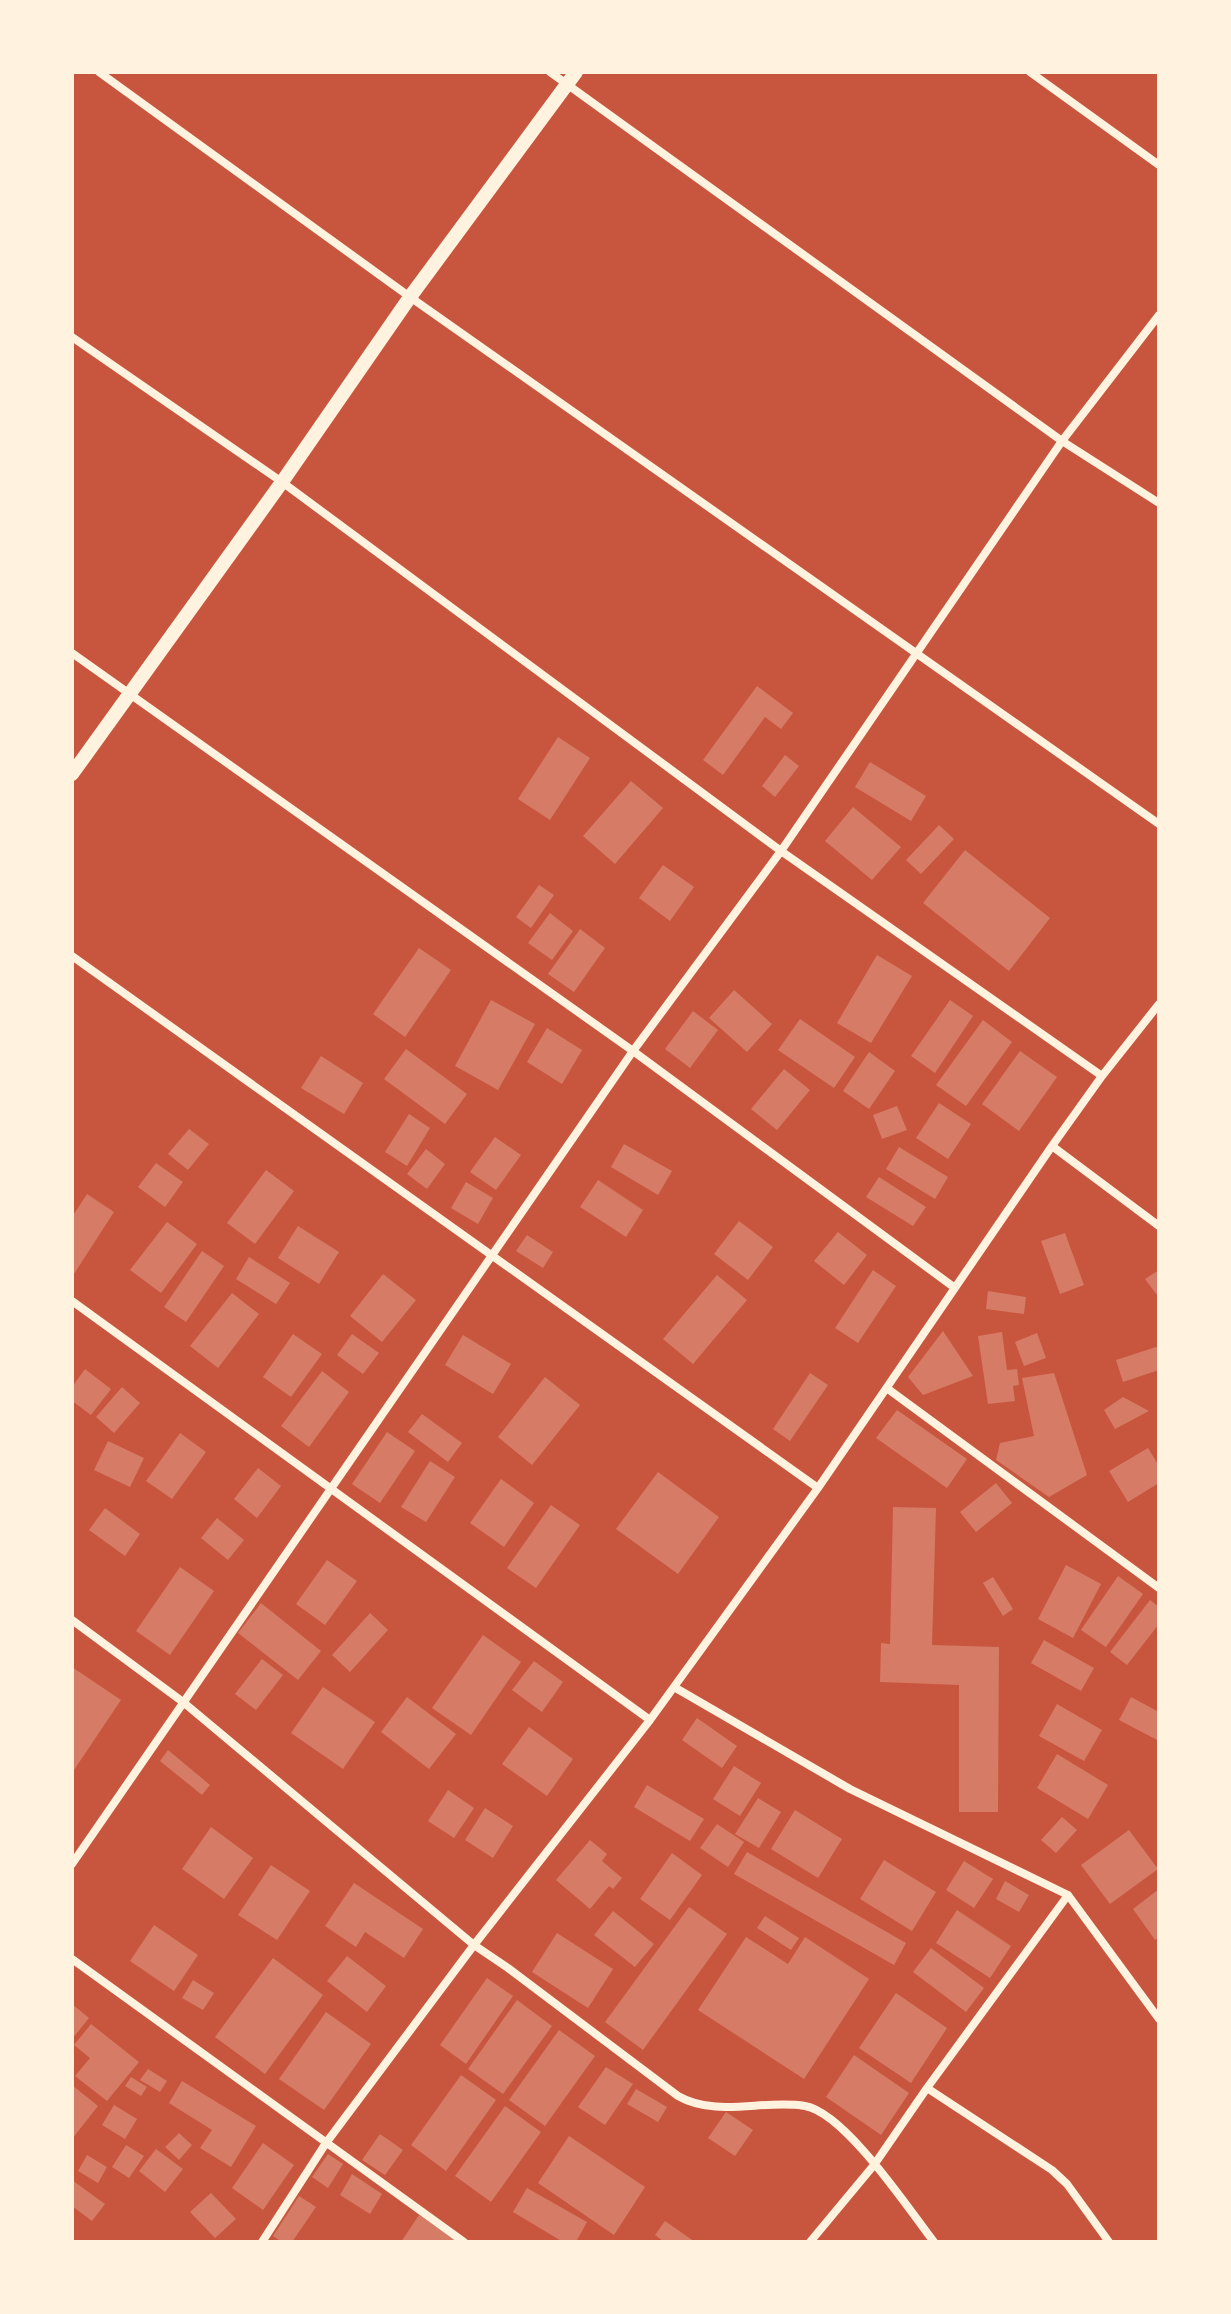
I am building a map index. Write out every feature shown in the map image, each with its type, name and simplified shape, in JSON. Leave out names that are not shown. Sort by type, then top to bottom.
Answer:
[{"type":"street","points":[[99,72],[410,297],[1159,824]]},
{"type":"street","points":[[550,72],[572,78],[1062,441],[1159,503]]},
{"type":"street","points":[[1030,72],[1159,165]]},
{"type":"street","points":[[72,774],[282,482],[410,297],[572,78]]},
{"type":"street","points":[[72,1864],[633,1051],[781,851],[1062,441],[1159,315]]},
{"type":"street","points":[[72,337],[282,482],[781,851],[1102,1076]]},
{"type":"street","points":[[72,653],[633,1051],[955,1288]]},
{"type":"street","points":[[72,956],[818,1488]]},
{"type":"street","points":[[262,2242],[326,2143],[474,1945],[674,1687],[888,1389],[1052,1146],[1159,1004]]},
{"type":"street","points":[[1052,1146],[1159,1226]]},
{"type":"street","points":[[72,1301],[650,1720]]},
{"type":"street","points":[[888,1389],[1159,1588]]},
{"type":"street","points":[[72,1620],[183,1702],[474,1945],[678,2096],[693,2104],[710,2107],[802,2105],[818,2109],[834,2120],[874,2165],[934,2242]]},
{"type":"street","points":[[674,1687],[850,1789],[1068,1895],[1159,2019]]},
{"type":"street","points":[[810,2242],[874,2165],[1068,1895]]},
{"type":"street","points":[[72,1959],[464,2242]]},
{"type":"street","points":[[927,2088],[1052,2170],[1067,2184],[1109,2242]]},
{"type":"building","points":[[757,686],[793,713],[781,729],[765,717],[723,775],[703,760]]},
{"type":"building","points":[[558,737],[590,758],[550,820],[518,799]]},
{"type":"building","points":[[785,755],[799,766],[775,797],[762,786]]},
{"type":"building","points":[[870,762],[926,796],[911,821],[855,787]]},
{"type":"building","points":[[631,781],[663,808],[615,864],[583,836]]},
{"type":"building","points":[[853,807],[901,847],[872,880],[825,841]]},
{"type":"building","points":[[939,825],[954,839],[921,874],[906,860]]},
{"type":"building","points":[[965,850],[1050,918],[1009,971],[923,903]]},
{"type":"building","points":[[663,865],[694,887],[670,921],[639,898]]},
{"type":"building","points":[[539,885],[554,895],[531,928],[516,917]]},
{"type":"building","points":[[550,913],[573,931],[552,960],[528,943]]},
{"type":"building","points":[[580,929],[605,948],[574,992],[548,974]]},
{"type":"building","points":[[419,948],[451,970],[405,1037],[373,1014]]},
{"type":"building","points":[[877,955],[912,976],[871,1043],[837,1023]]},
{"type":"building","points":[[734,990],[772,1024],[747,1052],[709,1018]]},
{"type":"building","points":[[491,1000],[535,1024],[498,1090],[455,1066]]},
{"type":"building","points":[[950,1000],[973,1016],[935,1073],[911,1056]]},
{"type":"building","points":[[693,1011],[718,1030],[690,1068],[665,1049]]},
{"type":"building","points":[[800,1019],[855,1057],[834,1088],[778,1050]]},
{"type":"building","points":[[983,1020],[1012,1042],[966,1106],[936,1085]]},
{"type":"building","points":[[547,1028],[582,1050],[562,1084],[527,1062]]},
{"type":"building","points":[[406,1049],[467,1094],[445,1124],[384,1079]]},
{"type":"building","points":[[1020,1051],[1057,1077],[1019,1131],[982,1104]]},
{"type":"building","points":[[869,1052],[895,1071],[869,1109],[843,1091]]},
{"type":"building","points":[[321,1056],[363,1083],[344,1114],[301,1088]]},
{"type":"building","points":[[784,1069],[810,1090],[777,1130],[751,1109]]},
{"type":"building","points":[[939,1103],[971,1124],[948,1159],[916,1138]]},
{"type":"building","points":[[897,1106],[907,1130],[882,1139],[873,1115]]},
{"type":"building","points":[[409,1114],[430,1128],[407,1166],[385,1152]]},
{"type":"building","points":[[189,1129],[209,1144],[188,1170],[168,1154]]},
{"type":"building","points":[[495,1137],[521,1155],[496,1190],[470,1172]]},
{"type":"building","points":[[624,1144],[672,1171],[658,1195],[611,1167]]},
{"type":"building","points":[[899,1147],[948,1177],[935,1199],[886,1169]]},
{"type":"building","points":[[426,1149],[445,1164],[427,1189],[407,1174]]},
{"type":"building","points":[[156,1163],[183,1182],[165,1207],[138,1187]]},
{"type":"building","points":[[266,1170],[294,1191],[255,1244],[227,1223]]},
{"type":"building","points":[[879,1177],[926,1207],[913,1226],[866,1197]]},
{"type":"building","points":[[598,1180],[643,1210],[626,1237],[580,1207]]},
{"type":"building","points":[[466,1182],[493,1198],[478,1224],[451,1208]]},
{"type":"building","points":[[87,1194],[114,1212],[72,1277],[72,1217]]},
{"type":"building","points":[[739,1221],[773,1247],[748,1280],[714,1254]]},
{"type":"building","points":[[167,1222],[197,1244],[161,1293],[130,1270]]},
{"type":"building","points":[[298,1226],[339,1252],[319,1284],[278,1258]]},
{"type":"building","points":[[838,1232],[867,1255],[844,1285],[814,1261]]},
{"type":"building","points":[[1065,1233],[1084,1285],[1060,1294],[1041,1241]]},
{"type":"building","points":[[527,1235],[553,1252],[543,1268],[516,1251]]},
{"type":"building","points":[[202,1251],[224,1266],[186,1322],[164,1307]]},
{"type":"building","points":[[249,1257],[290,1283],[276,1304],[236,1279]]},
{"type":"building","points":[[873,1270],[896,1286],[858,1343],[835,1328]]},
{"type":"building","points":[[1159,1270],[1159,1294],[1157,1295],[1145,1279]]},
{"type":"building","points":[[383,1274],[416,1300],[382,1342],[350,1316]]},
{"type":"building","points":[[717,1275],[747,1300],[693,1364],[663,1339]]},
{"type":"building","points":[[988,1291],[1026,1297],[1024,1314],[986,1309]]},
{"type":"building","points":[[232,1293],[259,1314],[218,1368],[190,1346]]},
{"type":"building","points":[[943,1331],[973,1376],[923,1395],[908,1377]]},
{"type":"building","points":[[1002,1332],[1007,1370],[1017,1369],[1019,1385],[1013,1386],[1015,1401],[988,1404],[978,1336]]},
{"type":"building","points":[[1037,1333],[1046,1358],[1024,1366],[1015,1342]]},
{"type":"building","points":[[293,1334],[322,1354],[291,1397],[263,1377]]},
{"type":"building","points":[[352,1334],[379,1353],[363,1374],[337,1355]]},
{"type":"building","points":[[463,1335],[511,1364],[493,1394],[445,1365]]},
{"type":"building","points":[[1159,1346],[1159,1370],[1123,1382],[1116,1360]]},
{"type":"building","points":[[85,1369],[111,1389],[91,1415],[72,1401],[72,1387]]},
{"type":"building","points":[[322,1371],[349,1392],[309,1447],[281,1426]]},
{"type":"building","points":[[810,1373],[828,1385],[790,1441],[773,1429]]},
{"type":"building","points":[[1054,1373],[1087,1475],[1049,1497],[996,1460],[1000,1443],[1034,1436],[1022,1378]]},
{"type":"building","points":[[545,1377],[580,1405],[532,1465],[498,1437]]},
{"type":"building","points":[[122,1387],[140,1403],[114,1433],[96,1417]]},
{"type":"building","points":[[1123,1397],[1149,1411],[1115,1429],[1104,1410]]},
{"type":"building","points":[[897,1410],[967,1459],[947,1488],[876,1438]]},
{"type":"building","points":[[422,1414],[462,1443],[448,1462],[408,1432]]},
{"type":"building","points":[[387,1432],[415,1451],[380,1503],[352,1484]]},
{"type":"building","points":[[180,1433],[206,1452],[172,1499],[146,1481]]},
{"type":"building","points":[[108,1441],[144,1458],[130,1487],[94,1470]]},
{"type":"building","points":[[1148,1448],[1159,1466],[1159,1483],[1128,1502],[1109,1471]]},
{"type":"building","points":[[430,1461],[455,1477],[426,1522],[401,1507]]},
{"type":"building","points":[[258,1468],[281,1486],[257,1518],[234,1499]]},
{"type":"building","points":[[658,1472],[719,1517],[678,1574],[616,1529]]},
{"type":"building","points":[[501,1479],[534,1503],[504,1547],[470,1523]]},
{"type":"building","points":[[996,1483],[1012,1503],[976,1532],[960,1512]]},
{"type":"building","points":[[551,1505],[580,1525],[536,1588],[507,1568]]},
{"type":"building","points":[[893,1507],[936,1508],[932,1645],[999,1647],[998,1812],[959,1812],[959,1685],[880,1682],[881,1643],[890,1644]]},
{"type":"building","points":[[105,1508],[140,1534],[125,1556],[89,1530]]},
{"type":"building","points":[[217,1518],[244,1540],[228,1560],[201,1538]]},
{"type":"building","points":[[327,1560],[357,1581],[325,1625],[296,1604]]},
{"type":"building","points":[[1066,1565],[1101,1584],[1073,1638],[1038,1619]]},
{"type":"building","points":[[180,1567],[214,1591],[170,1655],[136,1631]]},
{"type":"building","points":[[1118,1576],[1143,1594],[1106,1647],[1081,1630]]},
{"type":"building","points":[[993,1577],[1013,1609],[1003,1616],[983,1583]]},
{"type":"building","points":[[1150,1600],[1159,1607],[1159,1624],[1127,1665],[1110,1652]]},
{"type":"building","points":[[261,1603],[321,1651],[298,1680],[238,1633]]},
{"type":"building","points":[[370,1613],[388,1630],[350,1672],[332,1655]]},
{"type":"building","points":[[483,1635],[521,1662],[471,1735],[432,1708]]},
{"type":"building","points":[[1044,1640],[1094,1668],[1081,1691],[1031,1663]]},
{"type":"building","points":[[262,1659],[283,1675],[256,1710],[235,1694]]},
{"type":"building","points":[[534,1661],[563,1682],[542,1712],[512,1690]]},
{"type":"building","points":[[72,1667],[121,1700],[72,1773]]},
{"type":"building","points":[[323,1687],[375,1722],[343,1769],[291,1733]]},
{"type":"building","points":[[407,1697],[456,1734],[429,1769],[381,1732]]},
{"type":"building","points":[[1131,1697],[1159,1712],[1159,1741],[1119,1720]]},
{"type":"building","points":[[1057,1704],[1102,1730],[1084,1761],[1039,1736]]},
{"type":"building","points":[[697,1718],[737,1746],[722,1768],[682,1740]]},
{"type":"building","points":[[529,1727],[573,1759],[547,1796],[502,1764]]},
{"type":"building","points":[[168,1750],[210,1785],[202,1795],[160,1761]]},
{"type":"building","points":[[1057,1754],[1108,1785],[1088,1819],[1037,1788]]},
{"type":"building","points":[[734,1766],[761,1783],[740,1816],[713,1799]]},
{"type":"building","points":[[647,1785],[704,1819],[690,1841],[634,1807]]},
{"type":"building","points":[[448,1790],[474,1808],[454,1838],[428,1821]]},
{"type":"building","points":[[758,1798],[781,1812],[759,1848],[735,1834]]},
{"type":"building","points":[[485,1808],[513,1826],[493,1858],[465,1840]]},
{"type":"building","points":[[795,1810],[842,1839],[818,1878],[771,1849]]},
{"type":"building","points":[[1062,1817],[1077,1830],[1056,1853],[1041,1840]]},
{"type":"building","points":[[717,1824],[744,1842],[728,1867],[700,1848]]},
{"type":"building","points":[[211,1827],[253,1858],[224,1899],[182,1869]]},
{"type":"building","points":[[1129,1830],[1158,1869],[1110,1904],[1081,1865]]},
{"type":"building","points":[[590,1840],[607,1854],[602,1861],[622,1878],[613,1889],[609,1886],[590,1909],[556,1880]]},
{"type":"building","points":[[747,1852],[906,1943],[894,1965],[734,1874]]},
{"type":"building","points":[[672,1853],[702,1875],[670,1920],[640,1899]]},
{"type":"building","points":[[884,1860],[936,1892],[912,1931],[860,1899]]},
{"type":"building","points":[[964,1861],[993,1879],[974,1908],[946,1890]]},
{"type":"building","points":[[271,1865],[310,1891],[277,1940],[238,1915]]},
{"type":"building","points":[[1005,1881],[1029,1895],[1019,1912],[996,1899]]},
{"type":"building","points":[[354,1883],[423,1929],[404,1958],[365,1932],[356,1947],[325,1926]]},
{"type":"building","points":[[1159,1889],[1159,1937],[1155,1940],[1133,1909]]},
{"type":"building","points":[[689,1907],[727,1934],[643,2050],[605,2022]]},
{"type":"building","points":[[957,1910],[1011,1946],[990,1978],[936,1943]]},
{"type":"building","points":[[613,1911],[654,1944],[635,1967],[594,1935]]},
{"type":"building","points":[[765,1916],[799,1938],[791,1950],[757,1928]]},
{"type":"building","points":[[154,1925],[198,1955],[174,1991],[130,1961]]},
{"type":"building","points":[[557,1933],[613,1969],[588,2008],[532,1972]]},
{"type":"building","points":[[746,1937],[788,1964],[805,1937],[869,1979],[804,2079],[698,2010]]},
{"type":"building","points":[[931,1948],[984,1988],[966,2012],[913,1972]]},
{"type":"building","points":[[347,1956],[386,1986],[367,2012],[327,1981]]},
{"type":"building","points":[[273,1958],[323,1995],[265,2074],[215,2037]]},
{"type":"building","points":[[487,1978],[513,1996],[466,2064],[440,2045]]},
{"type":"building","points":[[193,1980],[214,1993],[203,2010],[182,1998]]},
{"type":"building","points":[[896,1993],[947,2028],[911,2083],[859,2048]]},
{"type":"building","points":[[517,2000],[552,2026],[503,2094],[468,2069]]},
{"type":"building","points":[[72,2004],[89,2018],[72,2039]]},
{"type":"building","points":[[326,2012],[371,2044],[324,2110],[279,2079]]},
{"type":"building","points":[[91,2024],[139,2062],[107,2101],[75,2076],[90,2058],[74,2045]]},
{"type":"building","points":[[559,2030],[595,2056],[545,2126],[509,2100]]},
{"type":"building","points":[[854,2055],[909,2093],[881,2135],[826,2097]]},
{"type":"building","points":[[606,2067],[633,2084],[605,2125],[578,2107]]},
{"type":"building","points":[[148,2069],[167,2081],[160,2092],[140,2080]]},
{"type":"building","points":[[461,2075],[496,2100],[446,2171],[411,2145]]},
{"type":"building","points":[[131,2077],[147,2087],[141,2096],[125,2086]]},
{"type":"building","points":[[182,2081],[256,2126],[231,2167],[200,2148],[212,2130],[169,2103]]},
{"type":"building","points":[[72,2085],[98,2106],[72,2139]]},
{"type":"building","points":[[636,2089],[667,2107],[658,2122],[627,2104]]},
{"type":"building","points":[[114,2105],[137,2119],[125,2139],[102,2125]]},
{"type":"building","points":[[505,2106],[541,2132],[491,2202],[455,2176]]},
{"type":"building","points":[[726,2112],[753,2130],[735,2156],[708,2138]]},
{"type":"building","points":[[179,2133],[192,2145],[179,2160],[165,2147]]},
{"type":"building","points":[[380,2134],[403,2150],[385,2175],[362,2160]]},
{"type":"building","points":[[569,2136],[645,2187],[614,2235],[538,2183]]},
{"type":"building","points":[[263,2143],[294,2165],[263,2210],[232,2188]]},
{"type":"building","points":[[126,2145],[144,2156],[129,2178],[112,2167]]},
{"type":"building","points":[[156,2149],[183,2169],[165,2192],[139,2171]]},
{"type":"building","points":[[328,2154],[343,2164],[328,2188],[312,2177]]},
{"type":"building","points":[[87,2155],[107,2167],[98,2183],[78,2171]]},
{"type":"building","points":[[352,2174],[382,2194],[370,2214],[340,2195]]},
{"type":"building","points":[[72,2180],[105,2204],[92,2221],[72,2206]]},
{"type":"building","points":[[527,2188],[587,2222],[576,2242],[563,2242],[513,2212]]},
{"type":"building","points":[[211,2193],[236,2219],[215,2238],[190,2212]]},
{"type":"building","points":[[299,2196],[316,2207],[292,2242],[282,2242],[273,2236]]},
{"type":"building","points":[[419,2215],[458,2242],[401,2242]]},
{"type":"building","points":[[665,2221],[695,2242],[664,2242],[655,2235]]}]
